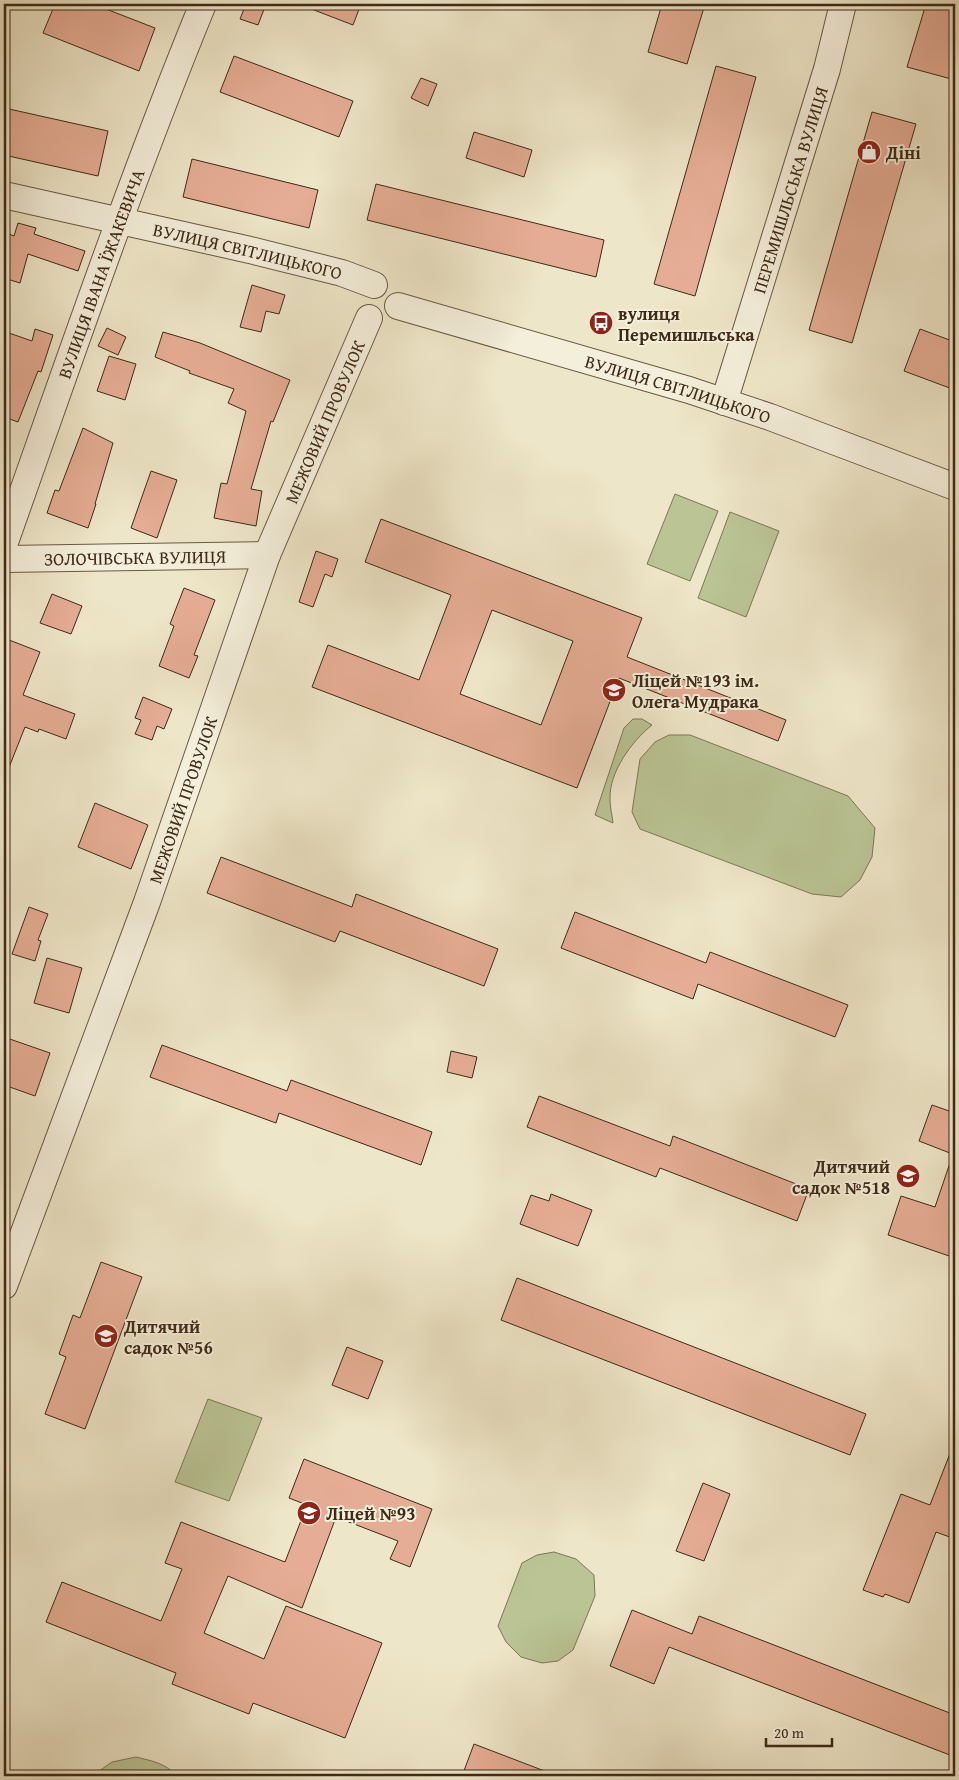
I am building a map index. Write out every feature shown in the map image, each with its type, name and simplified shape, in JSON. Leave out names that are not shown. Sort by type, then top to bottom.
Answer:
[{"type":"street","name":"ВУЛИЦЯ ІВАНА ЇЖАКЕВИЧА","points":[[4,546],[118,221],[203,4]]},
{"type":"street","name":"ПЕРЕМИШЛЬСЬКА ВУЛИЦЯ","points":[[724,402],[826,69],[843,4]]},
{"type":"street","name":"ВУЛИЦЯ СВІТЛИЦЬКОГО","points":[[4,195],[250,250],[342,273],[374,285]]},
{"type":"street","points":[[374,285],[386,286],[396,294],[398,306],[396,312],[386,320],[374,321],[361,309],[361,297],[368,287],[374,285]]},
{"type":"street","name":"ВУЛИЦЯ СВІТЛИЦЬКОГО","points":[[398,306],[662,382],[724,402],[770,417],[955,486]]},
{"type":"street","name":"МЕЖОВИЙ ПРОВУЛОК","points":[[4,1286],[147,902],[267,555],[369,318]]},
{"type":"street","name":"ЗОЛОЧІВСЬКА ВУЛИЦЯ","points":[[4,559],[267,555]]},
{"type":"green space","points":[[675,494],[718,511],[690,581],[647,564]]},
{"type":"green space","points":[[730,512],[779,531],[746,617],[698,598]]},
{"type":"green space","points":[[633,719],[642,719],[652,725],[630,748],[613,778],[610,799],[613,823],[595,815],[624,728]]},
{"type":"green space","points":[[669,735],[690,735],[848,796],[875,828],[872,857],[860,880],[841,897],[812,894],[640,829],[632,812],[640,759],[655,742]]},
{"type":"green space","points":[[208,1399],[262,1418],[229,1501],[175,1482]]},
{"type":"green space","points":[[554,1552],[576,1559],[594,1575],[595,1596],[573,1650],[558,1661],[542,1663],[521,1657],[506,1642],[498,1626],[522,1563],[537,1555]]},
{"type":"green space","points":[[136,1757],[163,1765],[177,1776],[92,1776],[112,1762]]},
{"type":"building","points":[[55,4],[93,4],[155,28],[139,71],[43,33]]},
{"type":"building","points":[[246,4],[266,4],[258,25],[240,19]]},
{"type":"building","points":[[302,4],[361,4],[353,25]]},
{"type":"building","points":[[662,4],[705,4],[687,64],[648,52]]},
{"type":"building","points":[[926,4],[955,4],[955,80],[907,67]]},
{"type":"building","points":[[234,56],[353,101],[339,137],[220,92]]},
{"type":"building","points":[[716,66],[756,77],[695,296],[654,284]]},
{"type":"building","points":[[421,78],[437,84],[428,106],[411,98]]},
{"type":"building","points":[[9,109],[108,131],[98,176],[4,155],[4,132]]},
{"type":"building","points":[[872,112],[916,124],[852,343],[809,330]]},
{"type":"building","points":[[474,132],[532,150],[524,177],[466,158]]},
{"type":"building","points":[[192,159],[318,190],[309,228],[183,197]]},
{"type":"building","points":[[376,184],[604,240],[596,277],[367,220]]},
{"type":"building","points":[[18,223],[36,228],[34,234],[85,251],[78,271],[28,254],[20,283],[4,278],[4,232],[14,236]]},
{"type":"building","points":[[252,285],[285,295],[279,314],[266,311],[261,332],[240,327]]},
{"type":"building","points":[[107,328],[126,337],[118,355],[98,346]]},
{"type":"building","points":[[35,329],[53,335],[41,372],[38,371],[18,422],[4,417],[4,351],[9,333],[32,341]]},
{"type":"building","points":[[920,329],[955,342],[955,390],[904,371]]},
{"type":"building","points":[[163,332],[200,343],[290,380],[273,422],[271,421],[251,489],[262,491],[256,526],[214,518],[221,483],[227,484],[246,411],[228,403],[234,389],[189,373],[190,371],[155,357]]},
{"type":"building","points":[[109,356],[136,364],[125,400],[97,391]]},
{"type":"building","points":[[83,428],[113,443],[88,528],[47,513],[55,490],[59,491]]},
{"type":"building","points":[[151,471],[177,480],[157,538],[131,528]]},
{"type":"building","points":[[381,519],[642,618],[627,657],[786,720],[778,741],[619,678],[577,788],[312,687],[328,645],[419,680],[451,595],[365,562]],"holes":[[[492,610],[573,641],[541,725],[460,694]]]},
{"type":"building","points":[[316,551],[338,559],[332,577],[325,574],[313,607],[299,602]]},
{"type":"building","points":[[184,588],[215,600],[194,655],[198,656],[189,678],[159,666],[174,626],[170,624]]},
{"type":"building","points":[[52,594],[82,606],[71,634],[40,623]]},
{"type":"building","points":[[4,638],[40,652],[23,695],[75,714],[66,739],[39,729],[38,732],[25,727],[6,775],[4,775]]},
{"type":"building","points":[[143,697],[172,709],[164,729],[157,726],[152,740],[135,734],[141,720],[135,718]]},
{"type":"building","points":[[95,803],[148,825],[131,869],[78,847]]},
{"type":"building","points":[[221,857],[352,907],[356,894],[498,949],[484,986],[340,931],[335,942],[207,893]]},
{"type":"building","points":[[29,907],[48,914],[38,940],[41,941],[35,961],[12,954]]},
{"type":"building","points":[[575,912],[706,963],[710,952],[848,1005],[835,1037],[698,984],[693,999],[561,948]]},
{"type":"building","points":[[47,958],[82,968],[69,1013],[34,1003]]},
{"type":"building","points":[[4,1037],[50,1053],[35,1096],[4,1085]]},
{"type":"building","points":[[162,1045],[287,1091],[291,1080],[432,1132],[421,1165],[279,1113],[276,1123],[150,1077]]},
{"type":"building","points":[[451,1051],[477,1057],[472,1078],[447,1072]]},
{"type":"building","points":[[539,1096],[670,1146],[673,1136],[809,1189],[797,1221],[660,1168],[656,1177],[527,1127]]},
{"type":"building","points":[[932,1105],[955,1113],[955,1155],[919,1141]]},
{"type":"building","points":[[952,1157],[955,1158],[955,1258],[888,1235],[901,1196],[935,1207]]},
{"type":"building","points":[[551,1194],[592,1210],[578,1246],[520,1224],[531,1195],[549,1201]]},
{"type":"building","points":[[101,1262],[142,1277],[85,1429],[45,1414],[66,1357],[59,1354],[73,1315],[80,1318]]},
{"type":"building","points":[[517,1278],[866,1414],[850,1455],[501,1320]]},
{"type":"building","points":[[347,1347],[383,1361],[368,1399],[332,1385]]},
{"type":"building","points":[[954,1443],[955,1539],[936,1532],[909,1603],[885,1594],[883,1597],[863,1590],[901,1494],[930,1505]]},
{"type":"building","points":[[304,1459],[432,1509],[410,1567],[390,1559],[398,1541],[336,1517],[302,1608],[228,1576],[204,1633],[264,1659],[286,1606],[382,1643],[345,1738],[253,1703],[249,1714],[172,1684],[176,1673],[46,1622],[62,1582],[161,1621],[182,1569],[165,1563],[181,1522],[285,1562],[307,1505],[289,1498]]},
{"type":"building","points":[[703,1483],[730,1494],[704,1561],[676,1551]]},
{"type":"building","points":[[632,1610],[692,1634],[699,1616],[955,1715],[955,1757],[669,1647],[654,1684],[610,1666]]},
{"type":"building","points":[[474,1744],[555,1775],[555,1776],[462,1776]]},
{"type":"place","name":"Діні","points":[[869,152]]},
{"type":"place","name":"вулиця Перемишльська","points":[[601,323]]},
{"type":"place","name":"Ліцей №193 ім. Олега Мудрака","points":[[614,690]]},
{"type":"place","name":"Дитячий садок №518","points":[[908,1176]]},
{"type":"place","name":"Дитячий садок №56","points":[[106,1336]]},
{"type":"place","name":"Ліцей №93","points":[[309,1513]]}]
